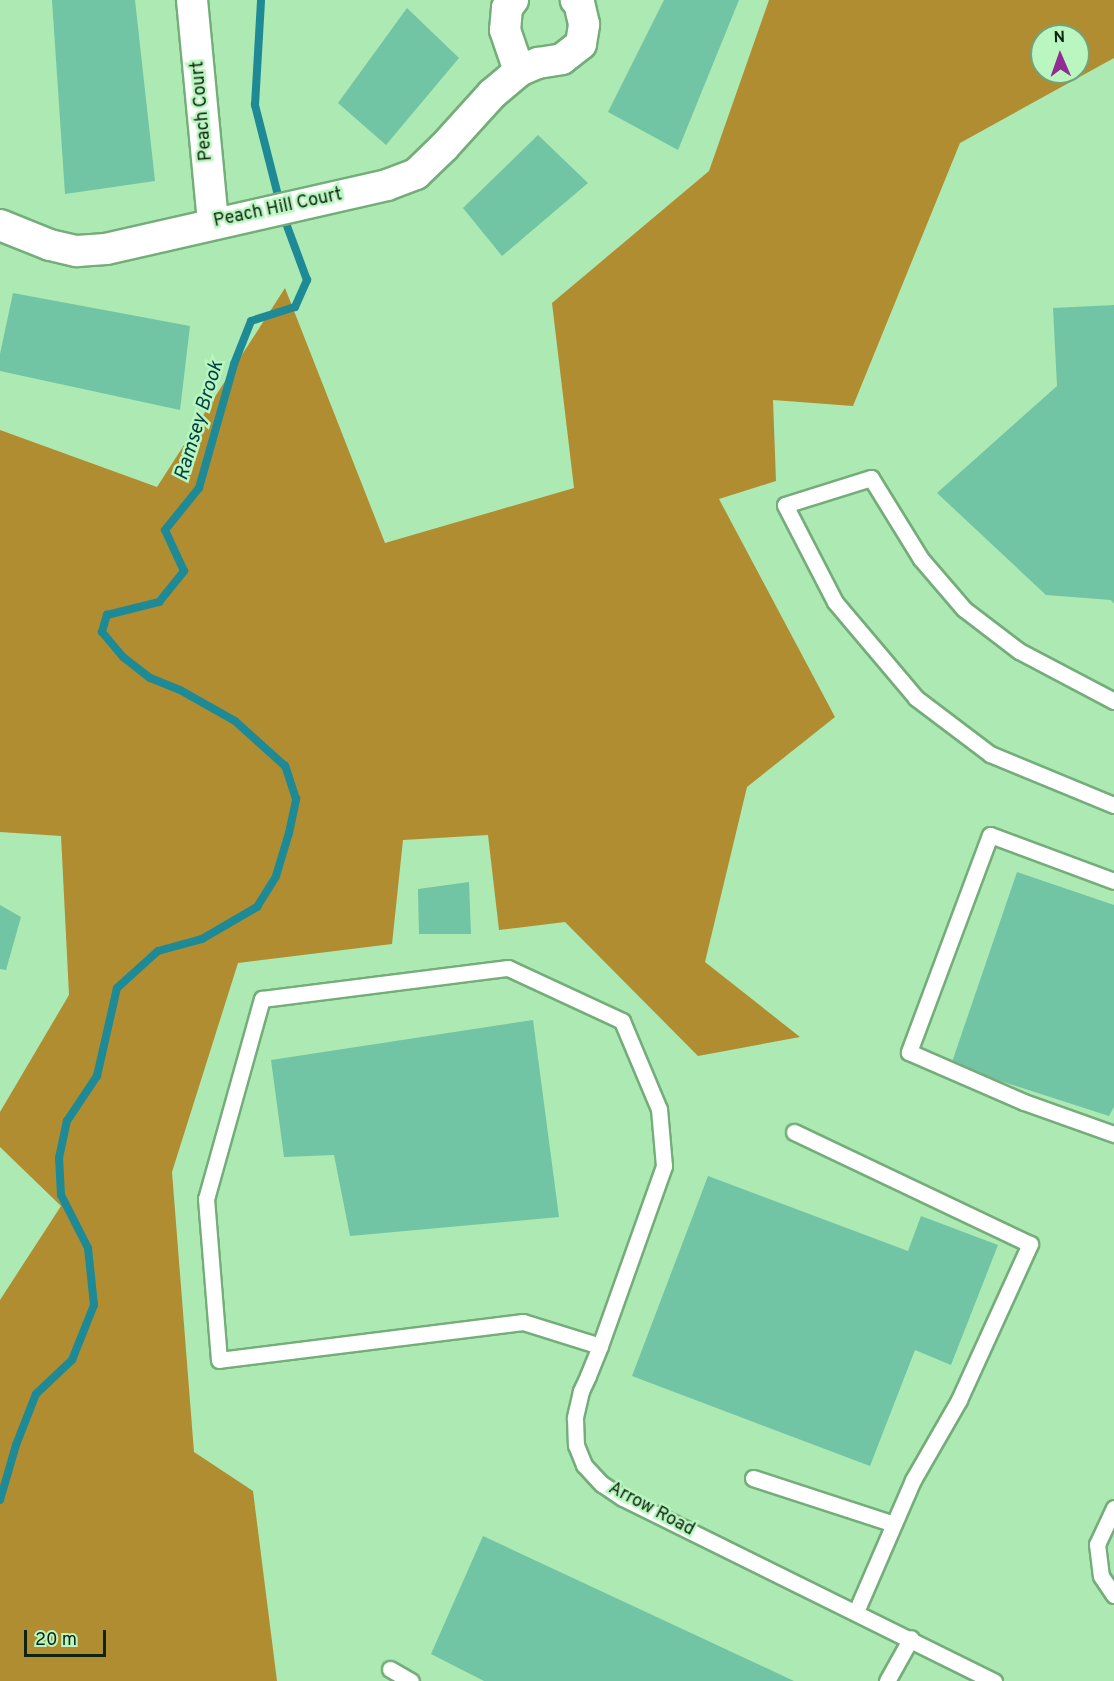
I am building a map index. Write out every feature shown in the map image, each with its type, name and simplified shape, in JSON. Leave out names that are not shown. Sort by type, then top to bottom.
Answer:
[{"type":"street","name":"Peach Court","points":[[192,0],[213,223]]},
{"type":"street","points":[[513,0],[507,8],[505,30],[519,71]]},
{"type":"street","name":"Peach Hill Court","points":[[0,225],[50,245],[77,251],[106,249],[387,185],[416,174],[492,94],[519,71],[538,63],[562,59],[581,44],[584,24],[579,1]]},
{"type":"lane","points":[[1114,701],[1019,651],[963,609],[921,559],[871,478],[785,505],[835,602],[916,698],[990,754],[1114,805]]},
{"type":"lane","points":[[1114,881],[990,836],[909,1052],[1024,1102],[1114,1134]]},
{"type":"lane","name":"Arrow Road","points":[[600,1346],[523,1322],[219,1360],[206,1199],[262,999],[508,968],[622,1021],[659,1109],[664,1166],[600,1346],[581,1391],[575,1418],[576,1445],[584,1465],[622,1498],[911,1638],[994,1681]]},
{"type":"lane","points":[[794,1132],[1030,1244],[959,1400],[913,1480],[856,1612]]},
{"type":"lane","points":[[753,1478],[894,1524]]},
{"type":"lane","points":[[1114,1508],[1096,1544],[1101,1576],[1114,1595]]},
{"type":"lane","points":[[887,1681],[911,1638]]},
{"type":"lane","points":[[390,1669],[411,1681]]},
{"type":"shaded area","points":[[769,0],[1114,0],[1114,58],[1090,71],[1090,24],[1030,24],[1030,84],[1067,84],[960,143],[853,406],[773,400],[776,481],[719,499],[835,717],[747,787],[705,962],[800,1037],[698,1056],[565,922],[499,930],[488,835],[403,840],[392,944],[238,963],[172,1172],[194,1452],[253,1491],[277,1681],[0,1681],[0,1300],[61,1206],[0,1147],[0,1112],[69,995],[61,836],[0,832],[0,430],[157,487],[285,288],[385,543],[574,488],[552,303],[709,171]]},
{"type":"building","points":[[52,0],[135,0],[155,181],[65,194]]},
{"type":"building","points":[[664,0],[739,0],[678,150],[608,112]]},
{"type":"building","points":[[407,8],[459,58],[386,145],[338,103]]},
{"type":"building","points":[[538,135],[588,183],[502,256],[463,208]]},
{"type":"building","points":[[13,293],[190,326],[180,410],[0,371],[0,354]]},
{"type":"building","points":[[1114,305],[1114,604],[1111,600],[1046,595],[937,493],[1057,386],[1053,308]]},
{"type":"building","points":[[1017,872],[1114,905],[1114,1107],[1109,1116],[951,1065]]},
{"type":"building","points":[[469,882],[471,934],[419,934],[418,889]]},
{"type":"building","points":[[0,905],[21,917],[6,970],[0,969]]},
{"type":"building","points":[[533,1020],[559,1217],[350,1236],[334,1155],[284,1157],[271,1060]]},
{"type":"building","points":[[708,1176],[908,1251],[921,1216],[998,1245],[951,1365],[915,1350],[870,1466],[632,1376]]},
{"type":"building","points":[[483,1536],[794,1681],[484,1681],[431,1654]]},
{"type":"waterway","name":"Ramsey Brook","points":[[0,1500],[16,1445],[36,1394],[72,1360],[94,1305],[88,1248],[61,1195],[59,1158],[67,1121],[97,1076],[117,988],[158,951],[202,939],[257,907],[276,876],[296,799],[285,766],[235,721],[180,690],[150,678],[123,657],[102,632],[107,615],[159,602],[184,571],[165,530],[199,488],[234,364],[251,321],[295,307],[307,280],[283,215],[255,105],[261,0]]}]
